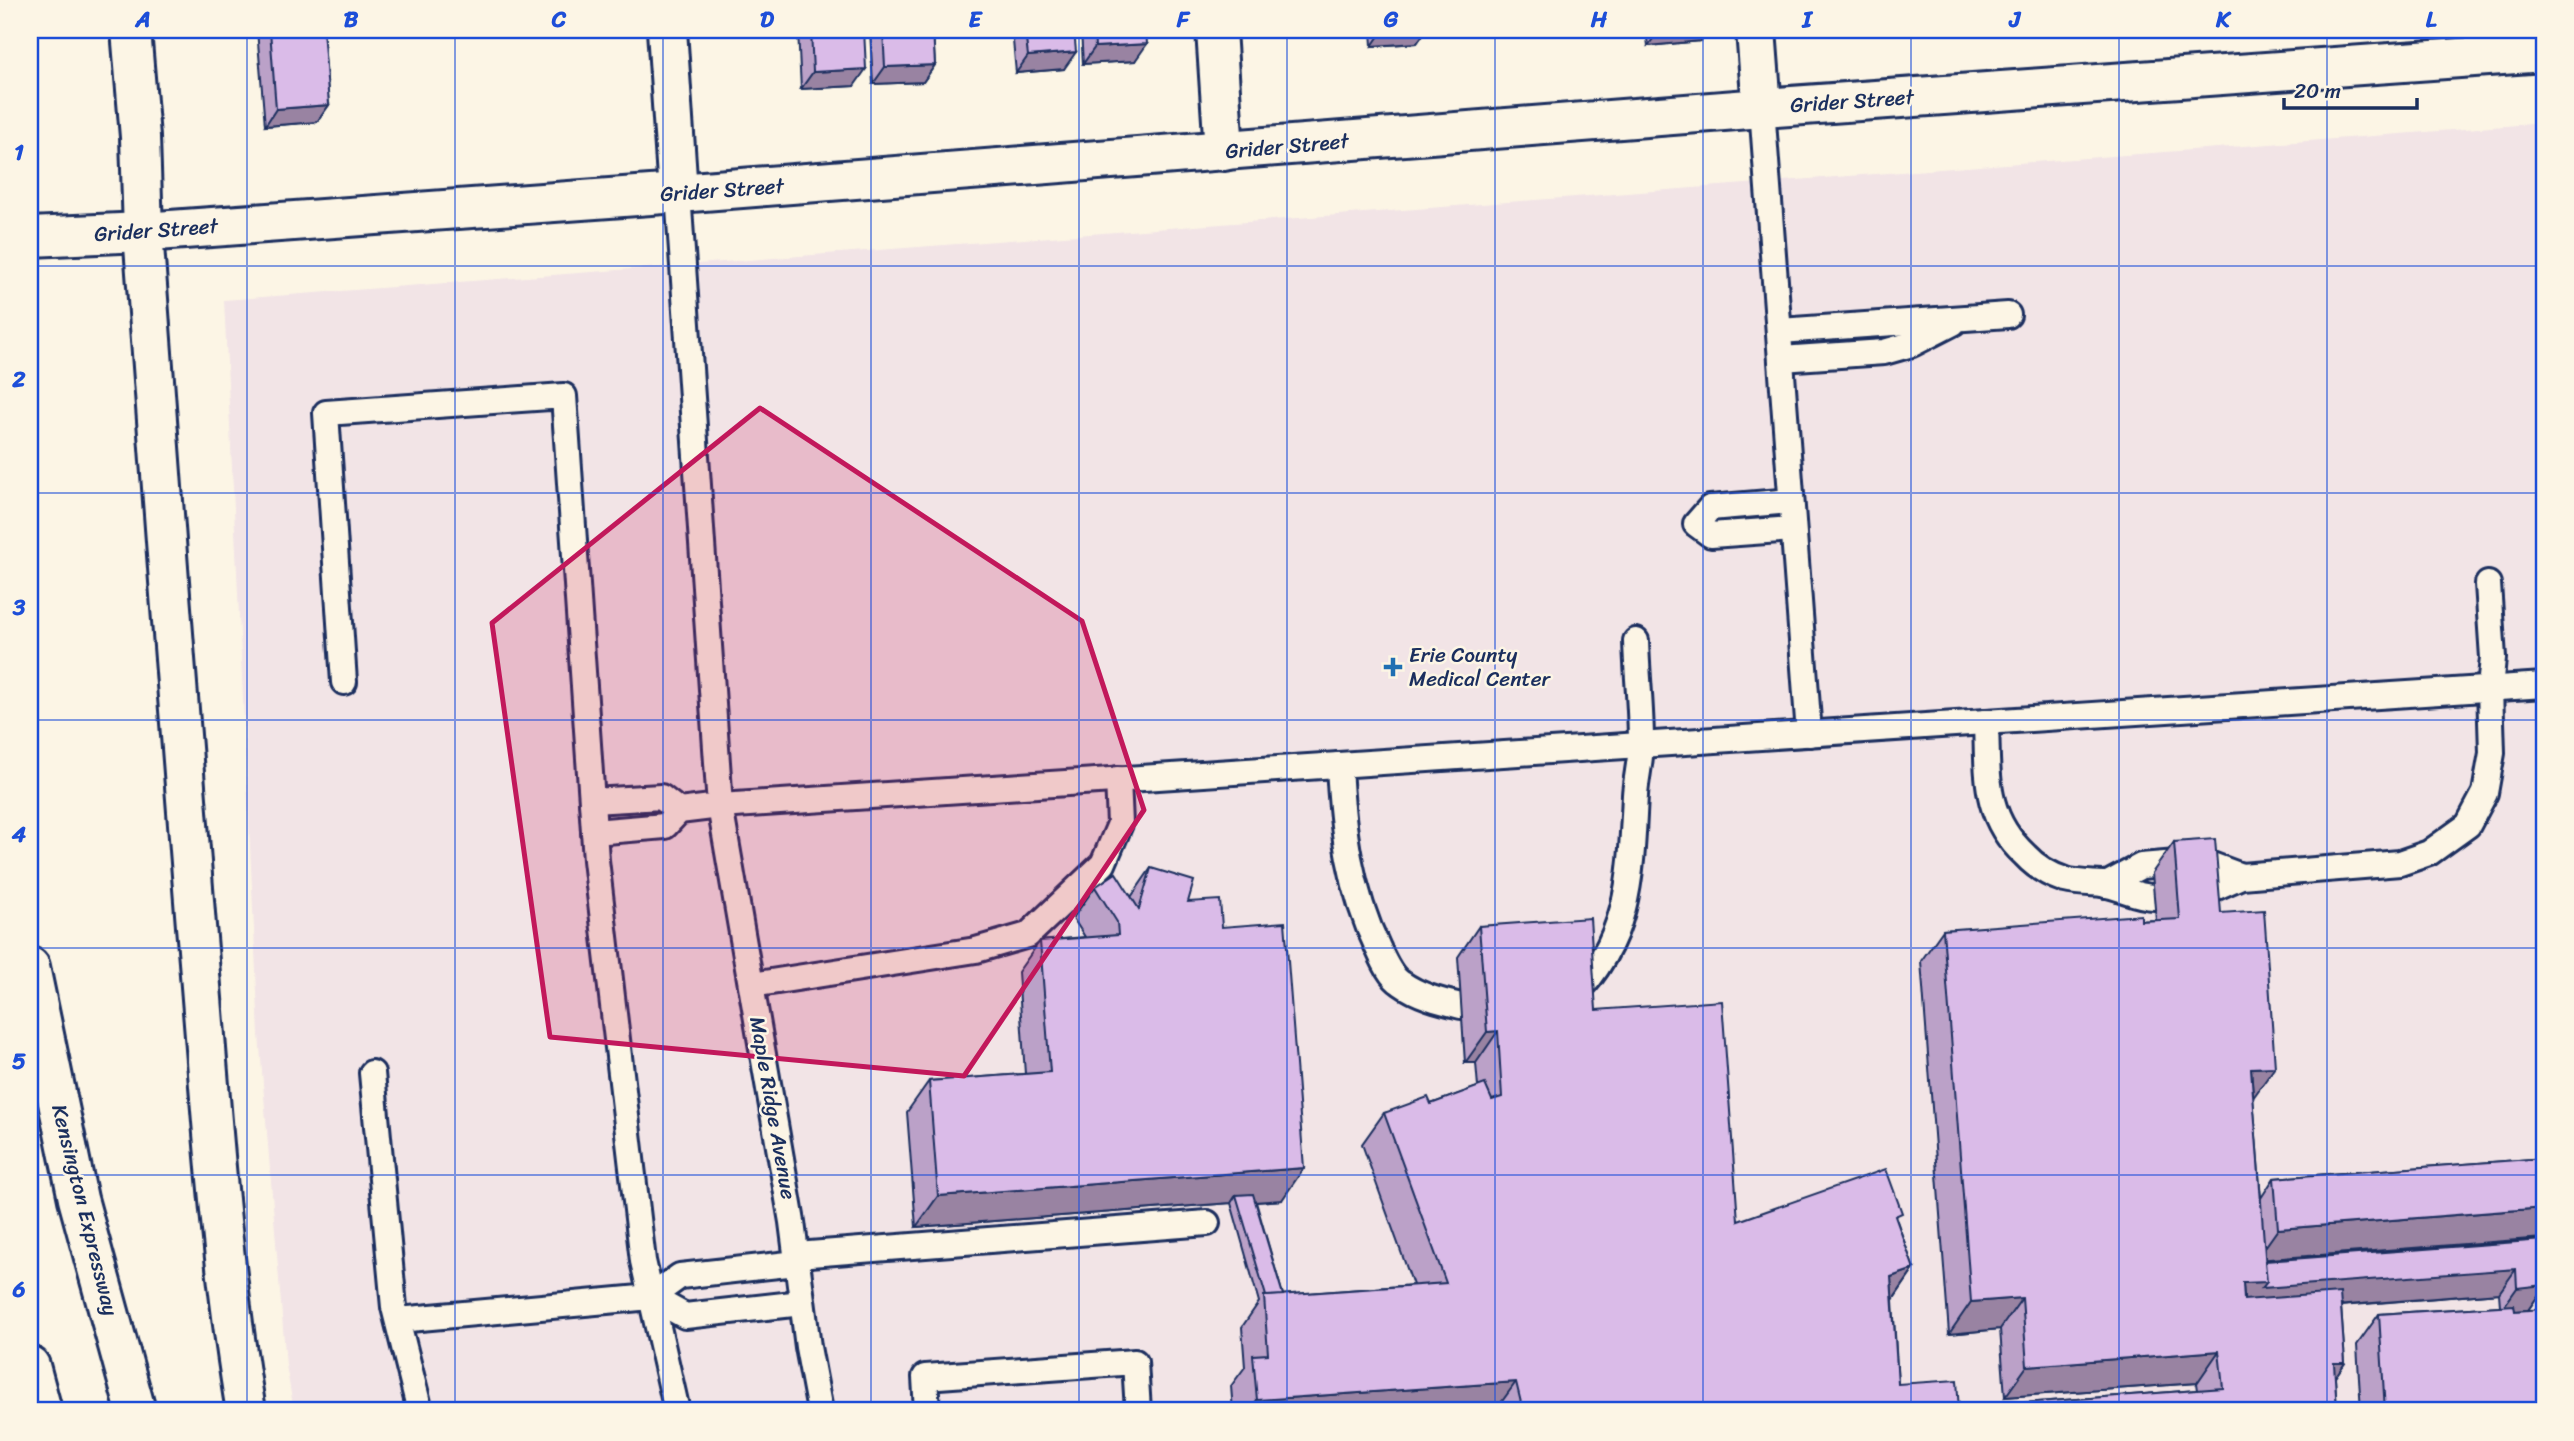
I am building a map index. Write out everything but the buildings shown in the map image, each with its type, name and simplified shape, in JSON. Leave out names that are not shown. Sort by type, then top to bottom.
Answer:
[{"type":"main road","points":[[131,30],[169,586],[210,1088],[236,1353],[246,1411]]},
{"type":"main road","points":[[667,30],[678,193]]},
{"type":"main road","points":[[1216,30],[1224,151]]},
{"type":"main road","points":[[1756,30],[1762,108]]},
{"type":"main road","name":"Grider Street","points":[[37,237],[143,232],[678,193],[1762,108],[2544,52]]},
{"type":"main road","name":"Kensington Expressway","points":[[30,967],[78,1199],[136,1411]]},
{"type":"main road","points":[[30,1366],[42,1411]]},
{"type":"lane","points":[[1762,108],[1809,734]]},
{"type":"lane","name":"Maple Ridge Avenue","points":[[678,193],[720,806],[752,985],[820,1411]]},
{"type":"lane","points":[[1780,331],[2008,315]]},
{"type":"lane","points":[[1782,359],[1884,352],[1912,344],[1960,319]]},
{"type":"lane","points":[[344,682],[326,413],[564,396],[594,832],[643,1261],[677,1411]]},
{"type":"lane","points":[[1791,501],[1710,508],[1696,524],[1711,535],[1793,529]]},
{"type":"lane","points":[[2195,894],[2241,876],[2400,863],[2429,853],[2468,825],[2485,793],[2492,753],[2490,688],[2493,658],[2487,584]]},
{"type":"lane","points":[[1572,999],[1591,978],[1610,947],[1623,914],[1630,875],[1635,784],[1641,745],[1636,641]]},
{"type":"lane","points":[[594,832],[664,826],[679,811],[720,806],[2544,685]]},
{"type":"lane","points":[[1986,722],[1989,785],[1996,819],[2011,842],[2048,873],[2079,883],[2106,884],[2143,897],[2154,897]]},
{"type":"lane","points":[[1339,765],[1342,816],[1356,892],[1385,962],[1399,982],[1431,999],[1461,1006]]},
{"type":"lane","points":[[752,985],[976,950],[1028,935],[1103,864],[1120,824],[1118,779]]},
{"type":"lane","points":[[592,801],[661,797],[679,811]]},
{"type":"lane","points":[[2106,884],[2141,866],[2201,861],[2241,876]]},
{"type":"lane","points":[[372,1073],[394,1307],[420,1411]]},
{"type":"lane","points":[[398,1320],[651,1297],[680,1276],[797,1259],[1207,1223]]},
{"type":"lane","points":[[651,1297],[685,1317],[802,1303]]},
{"type":"lane","points":[[927,1411],[925,1377],[1135,1362],[1138,1411]]},
{"type":"highlighted area","points":[[760,408],[1082,621],[1144,810],[964,1076],[550,1037],[492,623]]},
{"type":"shaded area","name":"Erie County Medical Center","points":[[2544,123],[2544,1411],[294,1411],[286,1365],[259,1035],[224,300]]},
{"type":"place","name":"Erie County Medical Center","points":[[1393,667]]}]
